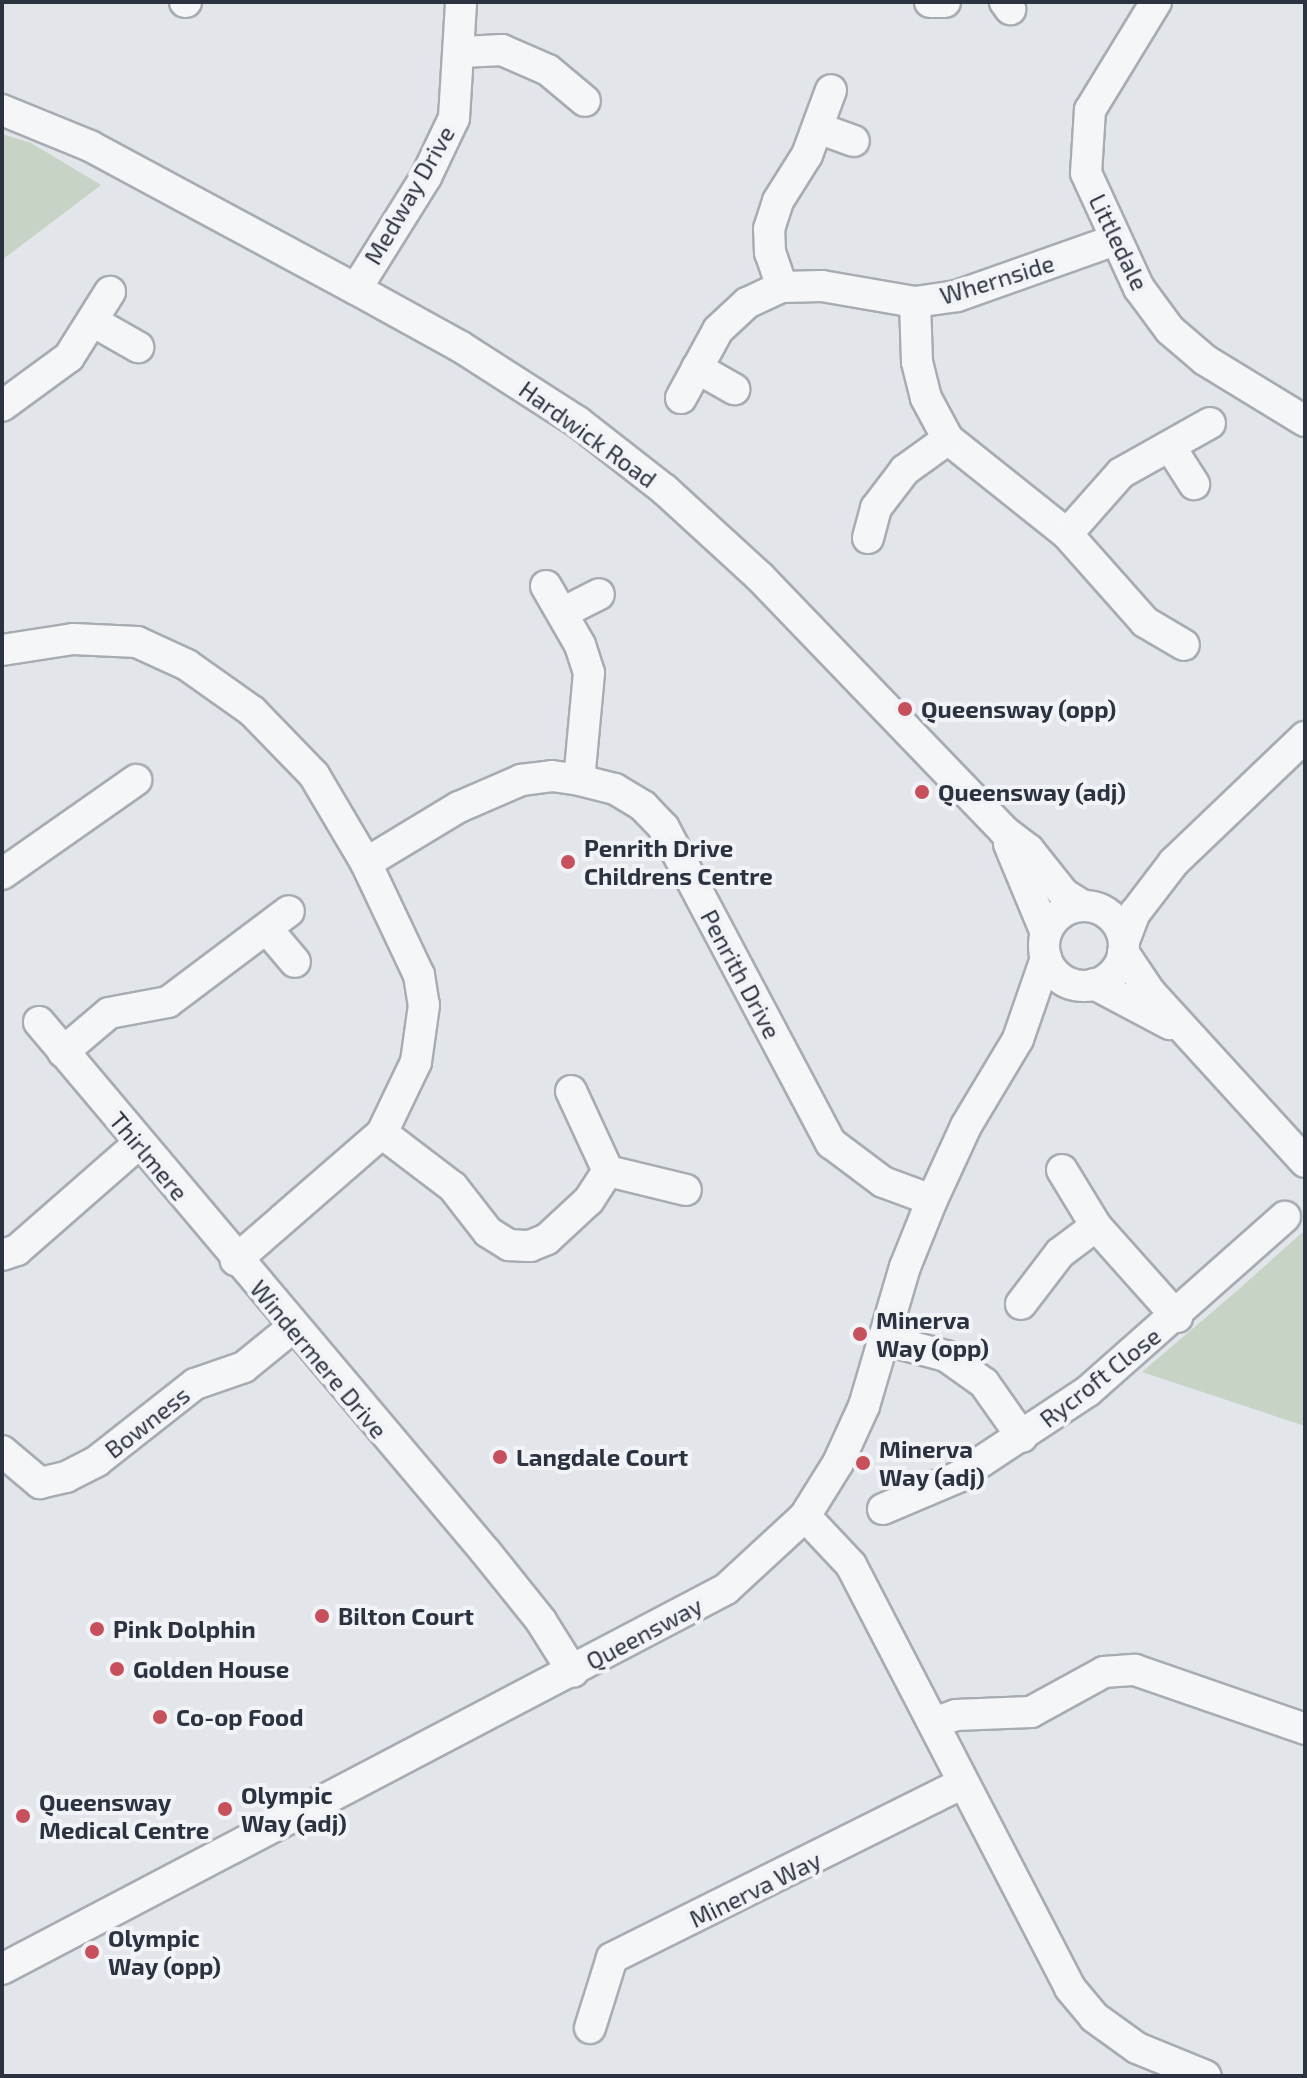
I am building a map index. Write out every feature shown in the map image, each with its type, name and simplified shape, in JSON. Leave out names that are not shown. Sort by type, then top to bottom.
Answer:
[{"type":"street","name":"Medway Drive","points":[[356,289],[426,177],[454,118],[462,52],[461,2]]},
{"type":"street","points":[[930,2],[945,2]]},
{"type":"street","name":"Littledale","points":[[1156,2],[1090,110],[1086,173],[1139,288],[1170,330],[1205,360],[1305,421]]},
{"type":"street","points":[[462,52],[502,50],[548,70],[585,101]]},
{"type":"street","points":[[782,287],[770,253],[769,229],[778,201],[818,128],[831,90]]},
{"type":"street","name":"Hardwick Road","points":[[2,110],[90,146],[356,289],[461,347],[578,422],[665,490],[759,576],[1004,831],[1029,850],[1064,894],[1089,907]]},
{"type":"street","points":[[818,128],[854,141]]},
{"type":"street","name":"Whernside","points":[[681,398],[718,330],[747,303],[782,287],[822,286],[915,302],[957,296],[1115,240]]},
{"type":"street","points":[[2,406],[69,357],[94,322],[110,292]]},
{"type":"street","points":[[915,302],[917,362],[926,398],[948,439],[1067,534],[1145,622],[1184,645]]},
{"type":"street","points":[[94,322],[138,347]]},
{"type":"street","points":[[697,368],[734,389]]},
{"type":"street","points":[[1067,534],[1121,473],[1171,448],[1210,423]]},
{"type":"street","points":[[868,538],[876,508],[905,470],[948,439]]},
{"type":"street","points":[[1171,448],[1194,484]]},
{"type":"street","points":[[546,586],[564,612],[589,673],[579,780]]},
{"type":"street","points":[[564,612],[599,594]]},
{"type":"street","name":"Windermere Drive","points":[[2,650],[73,639],[137,642],[187,665],[252,711],[314,775],[366,863],[401,930],[424,1005],[416,1062],[382,1133],[236,1260],[485,1551],[541,1621],[573,1672]]},
{"type":"street","points":[[1085,984],[1114,972],[1135,913],[1174,862],[1305,737]]},
{"type":"street","name":"Penrith Drive","points":[[366,863],[459,807],[521,780],[552,776],[615,789],[643,806],[664,828],[831,1143],[883,1182],[932,1200]]},
{"type":"street","points":[[2,874],[136,780]]},
{"type":"street","name":"Hardwick Road","points":[[1004,831],[1046,946]]},
{"type":"street","points":[[1174,862],[1119,899],[1060,914],[1046,946],[1060,978],[1085,984],[1189,1034]]},
{"type":"street","points":[[1089,907],[1115,921],[1135,975],[1305,1162]]},
{"type":"street","points":[[63,1052],[109,1013],[168,1002],[278,920],[295,962]]},
{"type":"street","name":"Queensway","points":[[3,1966],[573,1672],[726,1589],[805,1516],[838,1463],[886,1340],[905,1267],[932,1200],[966,1126],[1018,1039],[1046,946]]},
{"type":"street","name":"Queensway","points":[[1018,1039],[1085,984]]},
{"type":"street","name":"Thirlmere","points":[[39,1022],[236,1260]]},
{"type":"street","points":[[571,1091],[608,1171]]},
{"type":"street","points":[[382,1133],[453,1187],[488,1232],[509,1245],[530,1246],[547,1239],[589,1200],[608,1171]]},
{"type":"street","points":[[2,1255],[17,1250],[138,1144]]},
{"type":"street","name":"Rycroft Close","points":[[1062,1170],[1096,1226],[1177,1317]]},
{"type":"street","points":[[608,1171],[686,1190]]},
{"type":"street","name":"Rycroft Close","points":[[883,1509],[958,1477],[1088,1391],[1177,1317],[1285,1217]]},
{"type":"street","points":[[1021,1304],[1060,1253],[1096,1226]]},
{"type":"street","name":"Bowness","points":[[2,1451],[40,1483],[66,1477],[97,1461],[195,1384],[244,1367],[292,1328]]},
{"type":"street","name":"Rycroft Close","points":[[886,1340],[946,1356],[984,1383],[1022,1437]]},
{"type":"street","points":[[805,1516],[851,1565],[1070,1988],[1094,2017],[1137,2048],[1206,2076]]},
{"type":"street","points":[[934,1723],[956,1715],[1031,1712],[1104,1672],[1135,1670],[1305,1729]]},
{"type":"street","name":"Minerva Way","points":[[590,2028],[612,1958],[963,1783]]},
{"type":"green space","points":[[2,134],[31,143],[101,185],[2,260]]},
{"type":"green space","points":[[1305,1230],[1305,1426],[1142,1372],[1238,1290]]},
{"type":"place","name":"Queensway (opp)","points":[[905,709]]},
{"type":"place","name":"Queensway (adj)","points":[[922,792]]},
{"type":"place","name":"Penrith Drive Childrens Centre","points":[[568,862]]},
{"type":"place","name":"Minerva Way (opp)","points":[[860,1334]]},
{"type":"place","name":"Langdale Court","points":[[500,1457]]},
{"type":"place","name":"Minerva Way (adj)","points":[[863,1463]]},
{"type":"place","name":"Bilton Court","points":[[322,1616]]},
{"type":"place","name":"Pink Dolphin","points":[[97,1629]]},
{"type":"place","name":"Golden House","points":[[117,1669]]},
{"type":"place","name":"Co-op Food","points":[[160,1717]]},
{"type":"place","name":"Olympic Way (adj)","points":[[225,1809]]},
{"type":"place","name":"Queensway Medical Centre","points":[[23,1816]]},
{"type":"place","name":"Olympic Way (opp)","points":[[92,1952]]}]
